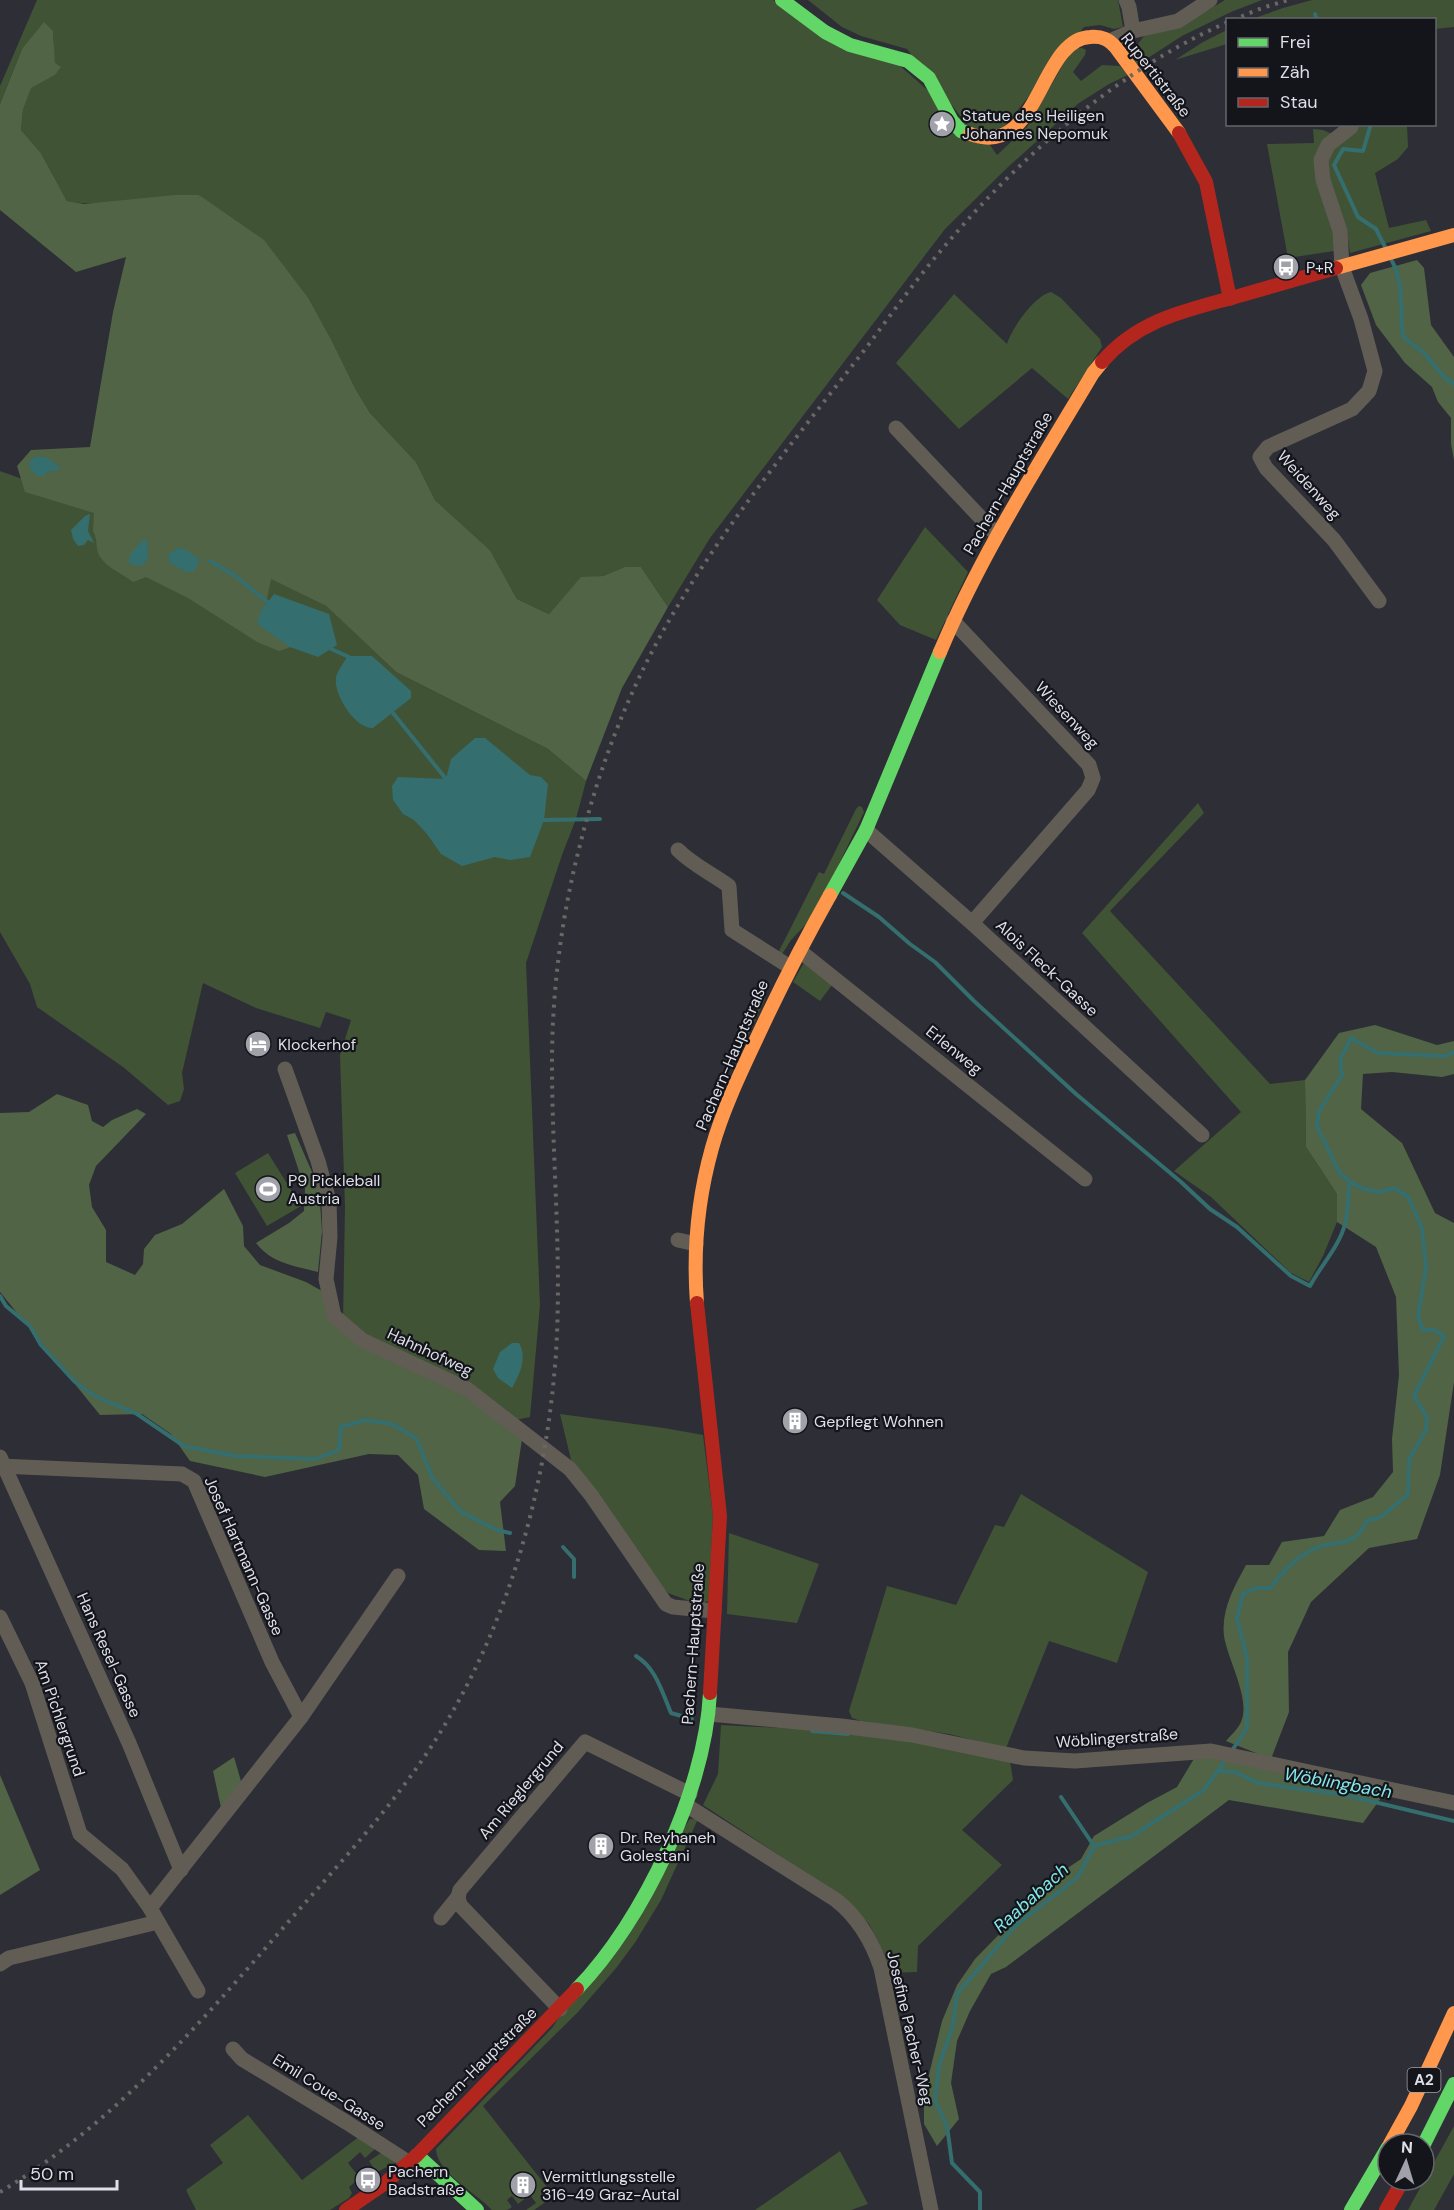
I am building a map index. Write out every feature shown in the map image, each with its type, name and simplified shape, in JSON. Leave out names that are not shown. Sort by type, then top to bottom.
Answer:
[{"type":"main road","name":"Rupertistraße","points":[[782,0],[825,32],[850,45],[908,61],[929,78],[952,121],[961,131],[980,138],[994,138],[1011,132],[1029,110],[1058,60],[1073,41],[1091,36],[1100,36],[1110,41],[1185,140],[1200,168],[1211,202],[1230,299]]},
{"type":"main road","name":"Pachern-Hauptstraße","points":[[346,2210],[384,2184],[412,2159],[440,2128],[560,2009],[607,1954],[635,1913],[688,1800],[709,1714],[720,1516],[697,1305],[696,1244],[702,1190],[712,1147],[745,1063],[790,967],[866,830],[953,621],[997,535],[1092,373],[1116,346],[1129,336],[1166,316],[1454,235]]},
{"type":"main road","name":"A2","points":[[1396,2132],[1411,2106],[1454,2013]]},
{"type":"main road","name":"A2","points":[[1430,2132],[1454,2084]]},
{"type":"main road","points":[[412,2159],[477,2210]]},
{"type":"main road","name":"A2","points":[[1351,2210],[1376,2167]]},
{"type":"main road","points":[[1386,2210],[1396,2192]]},
{"type":"street","points":[[1126,0],[1133,31]]},
{"type":"street","points":[[1110,41],[1133,31],[1178,21],[1210,0]]},
{"type":"street","points":[[1342,267],[1340,231],[1323,180],[1320,160],[1328,144],[1352,126]]},
{"type":"street","name":"Weidenweg","points":[[1342,267],[1362,320],[1375,371],[1369,391],[1352,410],[1268,447],[1260,457],[1266,468],[1334,540],[1379,601]]},
{"type":"street","points":[[896,428],[997,535]]},
{"type":"street","name":"Wiesenweg","points":[[953,621],[1089,765],[1092,778],[1088,790],[972,923]]},
{"type":"street","name":"Alois Fleck-Gasse","points":[[866,830],[972,923],[1202,1135]]},
{"type":"street","name":"Pachern-Hauptstraße","points":[[678,850],[692,864],[712,873],[729,886],[732,930],[790,967]]},
{"type":"street","name":"Erlenweg","points":[[800,951],[1085,1179]]},
{"type":"street","name":"Hahnhofweg","points":[[285,1070],[318,1161],[329,1201],[330,1238],[326,1279],[334,1316],[362,1340],[467,1389],[579,1478],[666,1604],[673,1608],[714,1611]]},
{"type":"street","points":[[678,1240],[696,1244]]},
{"type":"street","name":"Josef Hartmann-Gasse","points":[[2,1462],[182,1474],[194,1481],[272,1662],[301,1717]]},
{"type":"street","name":"Hans Resel-Gasse","points":[[2,1462],[129,1743],[181,1870]]},
{"type":"street","points":[[198,1991],[150,1908],[301,1717],[398,1576]]},
{"type":"street","name":"Am Pichlergrund","points":[[0,1617],[32,1683],[80,1834],[122,1869],[150,1908]]},
{"type":"street","name":"Wöblingerstraße","points":[[709,1714],[912,1735],[1024,1758],[1053,1761],[1192,1751],[1221,1753],[1454,1803]]},
{"type":"street","name":"Am Rieglergrund","points":[[441,1918],[458,1897],[460,1890],[585,1742],[688,1800]]},
{"type":"street","name":"Josefine Pacher-Weg","points":[[688,1800],[828,1893],[846,1908],[869,1938],[881,1968],[931,2210]]},
{"type":"street","points":[[458,1897],[460,1905],[560,2009]]},
{"type":"street","points":[[0,1964],[9,1958],[158,1922]]},
{"type":"street","name":"Emil Coue-Gasse","points":[[233,2049],[242,2059],[412,2159]]},
{"type":"shaded area","points":[[37,0],[773,0],[899,65],[990,145],[997,155],[1027,127],[1072,49],[1086,50],[1073,72],[1081,81],[1102,65],[1120,66],[1128,75],[1079,103],[1007,168],[945,229],[710,538],[668,607],[641,567],[626,567],[603,576],[581,578],[549,614],[517,599],[490,550],[435,500],[416,462],[370,413],[309,299],[199,195],[115,203],[67,201],[41,153],[21,130],[23,110],[31,87],[55,75],[53,31],[22,49],[0,104],[0,86]]},
{"type":"shaded area","points":[[808,0],[1118,0],[1123,27],[1114,29],[1100,25],[1084,27],[1005,126],[989,132],[970,128],[907,49],[861,36],[842,27]]},
{"type":"shaded area","points":[[1225,0],[1262,0],[1182,36],[1134,67],[1132,52],[1144,36],[1179,27]]},
{"type":"shaded area","points":[[1312,0],[1454,0],[1454,27],[1436,29],[1436,18],[1255,18]]},
{"type":"shaded area","points":[[44,22],[53,31],[55,63],[61,67],[55,75],[31,88],[23,110],[21,130],[41,153],[67,201],[84,204],[175,195],[199,195],[264,240],[309,299],[370,413],[416,462],[435,500],[490,550],[517,599],[549,614],[581,577],[603,576],[625,567],[641,567],[668,607],[622,688],[586,781],[548,749],[396,672],[326,606],[271,579],[263,619],[297,645],[279,651],[257,642],[188,598],[146,577],[133,582],[110,567],[99,555],[93,531],[94,513],[25,492],[17,466],[31,450],[90,447],[113,312],[126,257],[76,272],[0,210],[0,104],[22,49]]},
{"type":"shaded area","points":[[1226,30],[1226,44],[1175,60]]},
{"type":"shaded area","points":[[1341,126],[1407,126],[1408,147],[1398,159],[1375,173],[1389,228],[1426,220],[1431,231],[1350,253],[1346,225],[1336,225],[1334,251],[1288,258],[1267,144],[1314,143],[1313,129],[1330,133],[1339,130]]},
{"type":"shaded area","points":[[1417,260],[1424,268],[1431,325],[1454,357],[1454,460],[1451,444],[1451,418],[1438,402],[1432,387],[1405,363],[1376,325],[1361,285],[1370,273]]},
{"type":"shaded area","points":[[1051,292],[1061,298],[1100,339],[1102,347],[1068,399],[1032,368],[959,429],[896,363],[954,294],[1007,344],[1031,306]]},
{"type":"shaded area","points":[[38,456],[48,458],[60,467],[58,470],[47,472],[45,476],[38,476],[31,471],[29,463]]},
{"type":"shaded area","points":[[0,471],[198,542],[326,606],[396,672],[548,749],[586,781],[576,819],[526,963],[540,1305],[530,1417],[515,1420],[386,1349],[343,1320],[345,1207],[340,1055],[351,1020],[326,1012],[320,1028],[256,1008],[203,983],[182,1073],[184,1089],[180,1101],[168,1105],[123,1067],[37,1007],[30,984],[0,932]]},
{"type":"shaded area","points":[[90,514],[88,531],[94,543],[88,540],[84,545],[78,546],[71,530]]},
{"type":"shaded area","points":[[925,527],[968,572],[936,640],[900,625],[877,600]]},
{"type":"shaded area","points":[[144,539],[147,539],[148,559],[143,565],[136,566],[128,562],[131,553]]},
{"type":"shaded area","points":[[177,548],[187,550],[199,559],[193,572],[186,572],[170,563],[168,555]]},
{"type":"shaded area","points":[[274,594],[329,614],[337,645],[318,657],[290,647],[257,624],[261,611]]},
{"type":"shaded area","points":[[348,656],[372,656],[411,691],[411,698],[373,728],[366,727],[353,717],[338,692],[336,677]]},
{"type":"shaded area","points":[[475,738],[485,738],[530,775],[541,777],[548,784],[544,820],[530,857],[510,860],[495,857],[462,866],[441,854],[427,834],[414,820],[403,814],[393,800],[392,786],[398,777],[446,779],[451,759]]},
{"type":"shaded area","points":[[1198,803],[1204,813],[1110,911],[1270,1084],[1305,1080],[1306,1147],[1337,1194],[1337,1222],[1309,1282],[1291,1273],[1211,1197],[1174,1171],[1241,1112],[1082,933]]},
{"type":"shaded area","points":[[859,806],[864,812],[814,916],[791,940],[782,954],[777,955],[819,872],[824,874]]},
{"type":"shaded area","points":[[805,961],[835,981],[820,1001],[793,982]]},
{"type":"shaded area","points":[[761,995],[765,999],[743,1047],[733,1049],[758,996]]},
{"type":"shaded area","points":[[1375,1025],[1437,1045],[1454,1041],[1454,1074],[1442,1077],[1392,1072],[1363,1074],[1361,1109],[1402,1143],[1435,1213],[1454,1223],[1454,1382],[1440,1475],[1417,1539],[1369,1548],[1311,1602],[1288,1652],[1289,1712],[1271,1759],[1226,1741],[1240,1725],[1243,1713],[1241,1691],[1224,1636],[1224,1617],[1233,1590],[1246,1565],[1269,1565],[1282,1542],[1324,1536],[1340,1510],[1373,1497],[1393,1472],[1392,1439],[1399,1375],[1396,1297],[1376,1247],[1337,1222],[1337,1194],[1306,1147],[1305,1080],[1339,1033]]},
{"type":"shaded area","points":[[57,1094],[88,1105],[92,1121],[103,1127],[112,1120],[137,1109],[146,1114],[96,1166],[89,1185],[92,1207],[106,1230],[106,1262],[135,1275],[143,1264],[144,1249],[155,1235],[182,1224],[224,1189],[243,1226],[244,1246],[260,1265],[306,1282],[322,1291],[334,1322],[463,1392],[522,1439],[515,1486],[500,1502],[506,1551],[479,1550],[424,1509],[418,1475],[398,1455],[369,1454],[265,1477],[190,1461],[171,1434],[142,1414],[100,1415],[0,1292],[0,1113],[29,1112]]},
{"type":"shaded area","points":[[295,1133],[319,1188],[322,1231],[318,1272],[276,1259],[256,1243],[304,1211],[305,1189],[287,1135]]},
{"type":"shaded area","name":"P9 Pickleball Austria","points":[[268,1153],[301,1206],[267,1226],[235,1173]]},
{"type":"shaded area","points":[[512,1343],[519,1343],[523,1360],[512,1388],[498,1378],[493,1369],[500,1352]]},
{"type":"shaded area","points":[[560,1414],[703,1435],[713,1515],[709,1601],[698,1604],[668,1593],[641,1562],[572,1464]]},
{"type":"shaded area","points":[[1021,1494],[1148,1572],[1117,1663],[1049,1641],[1006,1748],[949,1734],[852,1718],[849,1711],[887,1586],[956,1605],[995,1525],[1004,1527]]},
{"type":"shaded area","points":[[729,1533],[819,1564],[797,1623],[727,1614]]},
{"type":"shaded area","points":[[721,1725],[841,1731],[927,1741],[1010,1761],[1013,1780],[962,1830],[1002,1865],[918,1946],[917,1972],[888,1973],[879,1943],[869,1924],[843,1897],[703,1805],[718,1774]]},
{"type":"shaded area","points":[[1213,1756],[1383,1795],[1363,1823],[1229,1800],[1006,1967],[991,1974],[970,2011],[957,2041],[951,2083],[959,2119],[937,2146],[924,2124],[924,2095],[942,2021],[957,1985],[975,1959],[1019,1914],[1032,1892],[1081,1859],[1094,1836],[1177,1787],[1195,1757]]},
{"type":"shaded area","points":[[234,1757],[243,1788],[222,1812],[213,1771]]},
{"type":"shaded area","points":[[0,1775],[40,1870],[0,1895]]},
{"type":"shaded area","points":[[690,1819],[698,1819],[661,1900],[636,1941],[578,2012],[483,2106],[554,2196],[534,2210],[526,2210],[536,2203],[530,2195],[518,2204],[512,2196],[507,2200],[512,2207],[507,2210],[492,2210],[450,2174],[438,2158],[436,2149],[552,2028]]},
{"type":"shaded area","points":[[248,2115],[302,2180],[360,2136],[375,2149],[365,2158],[360,2152],[348,2163],[360,2178],[349,2187],[352,2193],[349,2198],[330,2210],[196,2210],[186,2190],[223,2163],[210,2145]]},
{"type":"shaded area","points":[[1454,2126],[1454,2174],[1434,2210],[1408,2210],[1418,2192],[1436,2192],[1436,2159]]},
{"type":"shaded area","points":[[840,2151],[868,2204],[851,2210],[755,2210]]},
{"type":"shaded area","points":[[381,2153],[394,2158],[395,2163],[373,2174],[370,2170],[373,2167],[369,2161]]},
{"type":"waterway","points":[[1315,14],[1316,18]]},
{"type":"waterway","points":[[1370,126],[1363,151],[1343,149],[1334,165],[1358,217],[1376,229],[1386,249]]},
{"type":"waterway","points":[[1392,261],[1399,279],[1403,337],[1424,353],[1445,378],[1454,384]]},
{"type":"waterway","points":[[210,561],[234,575],[270,604]]},
{"type":"waterway","points":[[329,648],[349,657]]},
{"type":"waterway","points":[[389,708],[449,781]]},
{"type":"waterway","points":[[539,818],[544,820],[600,819]]},
{"type":"waterway","points":[[843,893],[879,917],[935,962],[974,1001],[1076,1094],[1210,1209],[1237,1227],[1291,1276],[1310,1286],[1342,1232],[1347,1214],[1350,1182]]},
{"type":"waterway","name":"Raababach","points":[[1231,1752],[1247,1728],[1247,1658],[1237,1618],[1243,1594],[1256,1588],[1270,1588],[1290,1565],[1316,1548],[1345,1542],[1357,1536],[1366,1521],[1381,1517],[1408,1494],[1409,1459],[1426,1430],[1427,1417],[1414,1396],[1444,1336],[1434,1330],[1423,1330],[1418,1317],[1426,1267],[1422,1228],[1408,1197],[1395,1188],[1380,1192],[1364,1189],[1350,1182],[1339,1172],[1317,1126],[1319,1111],[1342,1075],[1340,1060],[1351,1038],[1378,1053],[1445,1056],[1454,1052]]},
{"type":"waterway","points":[[0,1296],[6,1306],[30,1326],[41,1345],[74,1381],[93,1395],[137,1414],[184,1446],[235,1456],[315,1459],[339,1450],[341,1427],[365,1420],[392,1424],[416,1438],[433,1479],[461,1512],[497,1530],[510,1533]]},
{"type":"waterway","points":[[563,1547],[574,1559],[574,1577]]},
{"type":"waterway","points":[[636,1656],[649,1667],[671,1713],[692,1719]]},
{"type":"waterway","points":[[812,1731],[848,1734]]},
{"type":"waterway","name":"Raababach","points":[[980,2210],[980,2192],[952,2163],[947,2126],[935,2101],[939,2066],[953,2025],[957,1994],[1015,1926],[1078,1877],[1094,1846],[1132,1836],[1204,1790],[1227,1758]]},
{"type":"waterway","name":"Wöblingbach","points":[[1219,1771],[1235,1772],[1258,1783],[1345,1795],[1454,1821]]},
{"type":"waterway","points":[[1061,1797],[1094,1846]]},
{"type":"railway","points":[[1238,18],[1288,0]]},
{"type":"railway","points":[[0,2192],[39,2167],[76,2139],[145,2078],[209,2012],[352,1849],[429,1750],[456,1705],[501,1609],[518,1560],[543,1458],[556,1353],[558,1280],[552,1035],[563,923],[574,868],[596,787],[625,708],[662,633],[733,521],[918,278],[979,208],[1043,145],[1113,88],[1150,63],[1226,23]]},
{"type":"traffic: fast","points":[[782,0],[825,32],[850,45],[908,61],[929,78],[952,121],[961,131],[970,134]]},
{"type":"traffic: fast","points":[[830,895],[866,830],[940,652]]},
{"type":"traffic: fast","points":[[577,1989],[602,1960],[625,1927],[667,1852],[697,1770],[706,1731],[710,1693]]},
{"type":"traffic: fast","points":[[1430,2132],[1454,2084]]},
{"type":"traffic: fast","points":[[417,2155],[477,2210]]},
{"type":"traffic: fast","points":[[1351,2210],[1376,2167]]},
{"type":"traffic: slow","points":[[970,134],[993,137],[1011,130],[1025,115],[1060,57],[1073,43],[1090,37],[1105,39],[1114,46],[1179,133]]},
{"type":"traffic: slow","points":[[1336,268],[1454,235]]},
{"type":"traffic: slow","points":[[940,652],[992,545],[1093,373],[1102,362]]},
{"type":"traffic: slow","points":[[697,1303],[698,1225],[703,1186],[716,1135],[731,1094],[764,1023],[800,949],[830,895]]},
{"type":"traffic: slow","points":[[1397,2132],[1454,2013]]},
{"type":"traffic: jam","points":[[1179,133],[1206,182],[1230,299]]},
{"type":"traffic: jam","points":[[1102,362],[1131,336],[1163,319],[1336,268]]},
{"type":"traffic: jam","points":[[697,1303],[720,1516],[710,1693]]},
{"type":"traffic: jam","points":[[346,2210],[384,2184],[417,2155],[577,1989]]},
{"type":"traffic: jam","points":[[1386,2210],[1396,2192]]},
{"type":"place","name":"Statue des Heiligen Johannes Nepomuk","points":[[942,124]]},
{"type":"place","name":"P+R","points":[[1286,267]]},
{"type":"place","name":"Klockerhof","points":[[258,1044]]},
{"type":"place","name":"P9 Pickleball Austria","points":[[268,1189]]},
{"type":"place","name":"Gepflegt Wohnen","points":[[795,1421]]},
{"type":"place","name":"Dr. Reyhaneh Golestani","points":[[601,1846]]},
{"type":"place","name":"Pachern Badstraße","points":[[368,2180]]},
{"type":"place","name":"Vermittlungsstelle 316-49 Graz-Autal","points":[[523,2185]]}]
